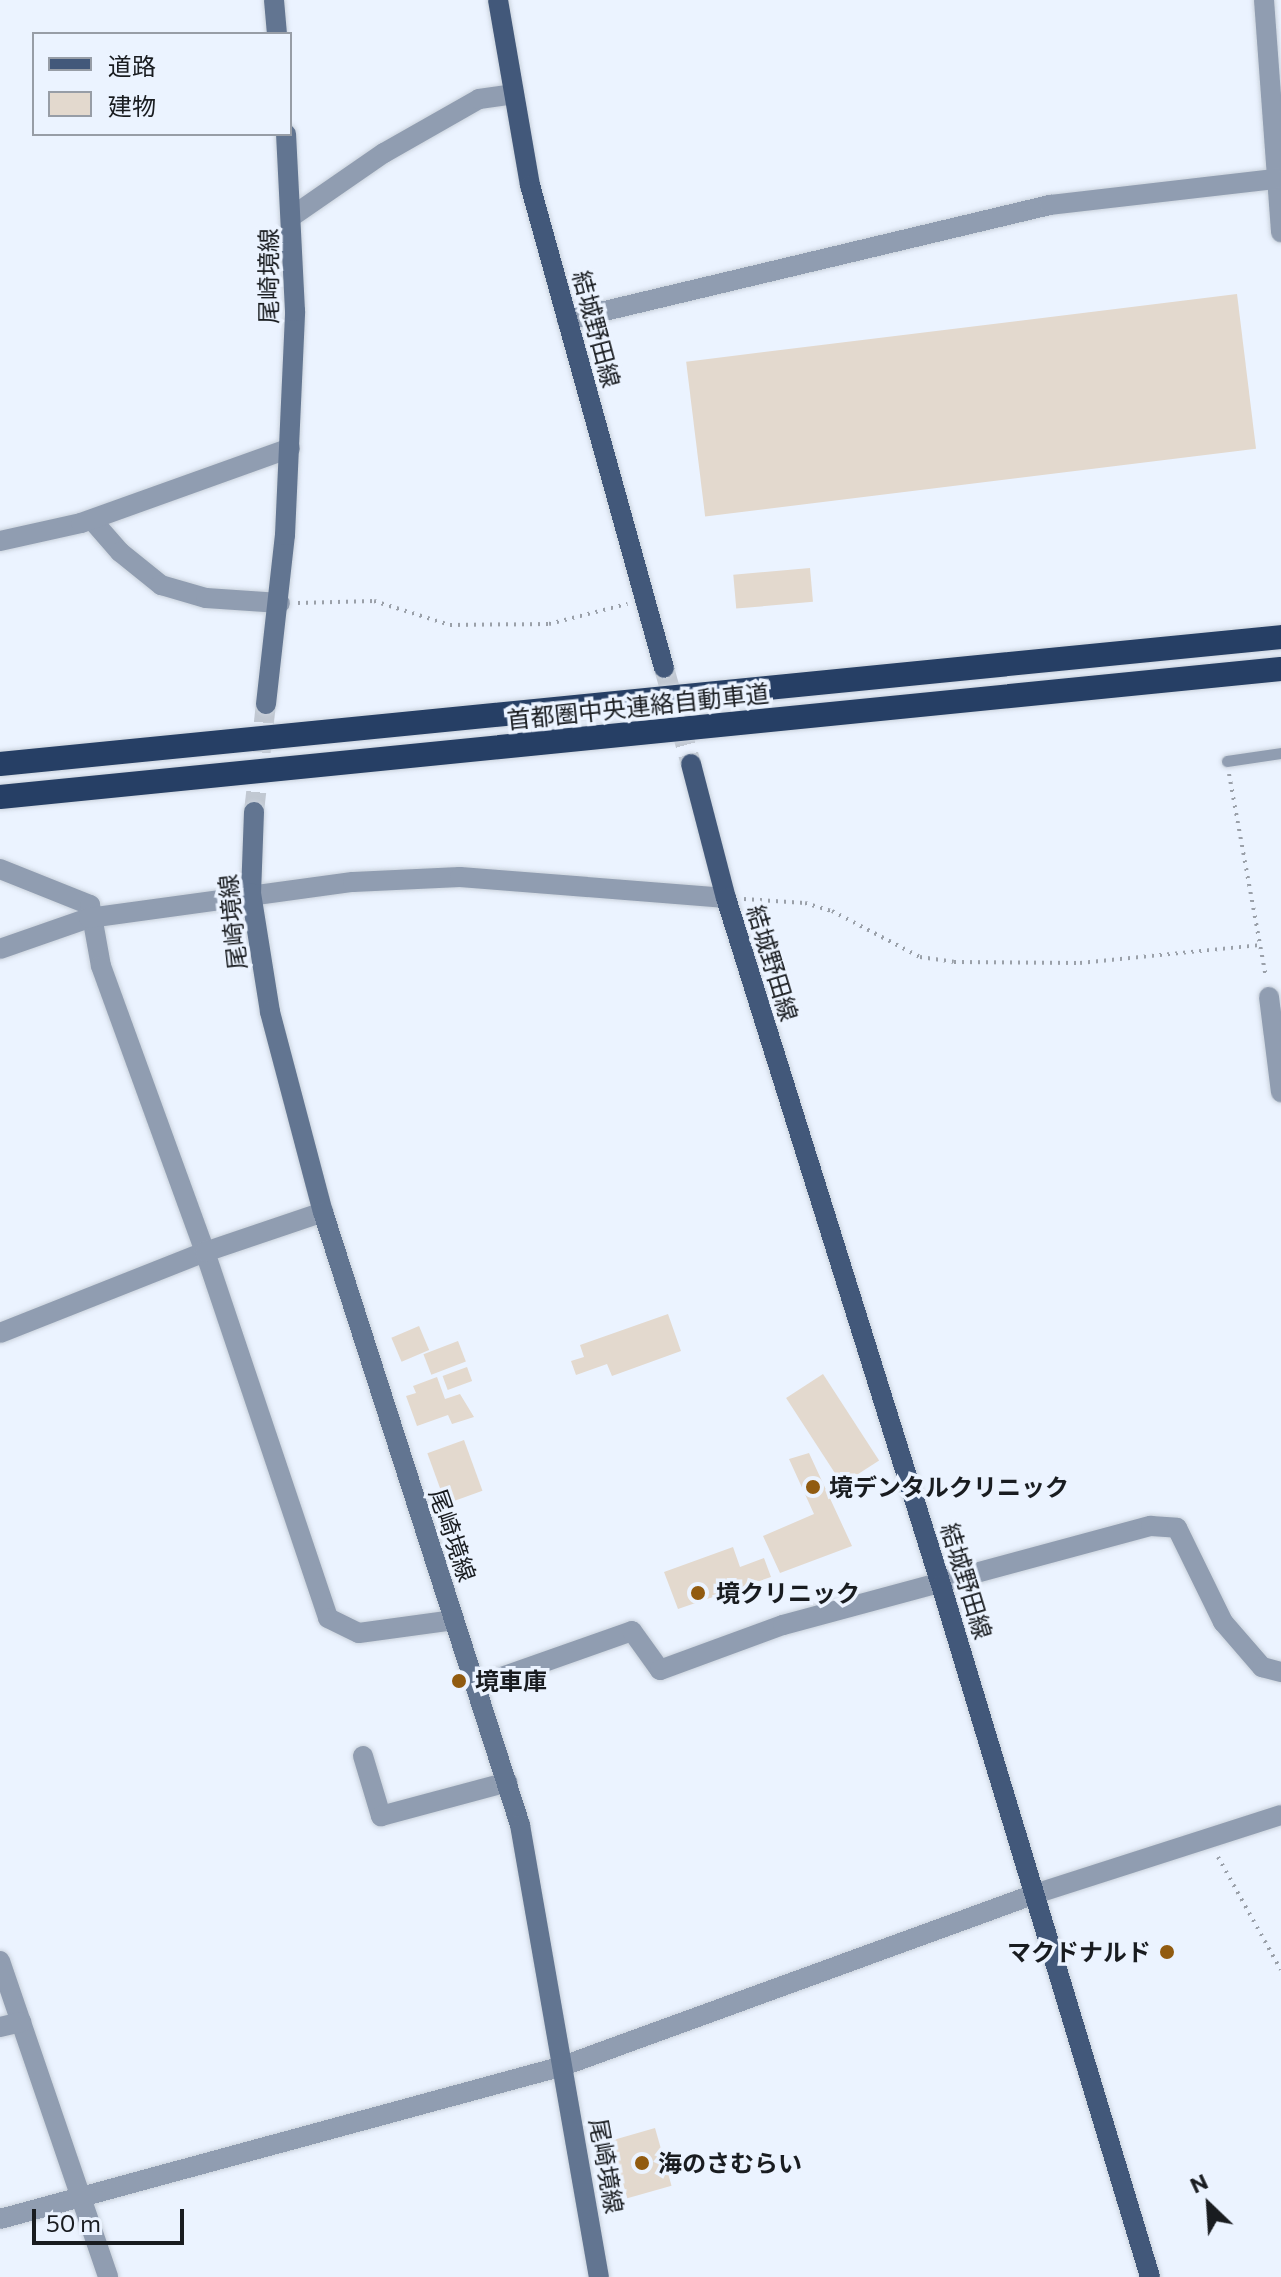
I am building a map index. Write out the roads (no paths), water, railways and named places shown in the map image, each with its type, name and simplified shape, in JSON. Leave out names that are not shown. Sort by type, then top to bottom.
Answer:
[{"type":"highway","name":"首都圏中央連絡自動車道","points":[[0,764],[1281,637]]},
{"type":"highway","name":"首都圏中央連絡自動車道","points":[[0,797],[1281,669]]},
{"type":"main road","points":[[274,0],[277,32]]},
{"type":"main road","name":"結城野田線","points":[[498,0],[530,185],[664,668]]},
{"type":"main road","name":"尾崎境線","points":[[266,704],[280,603],[290,448],[294,215],[286,136]]},
{"type":"main road","name":"結城野田線","points":[[691,764],[726,898],[941,1585],[1150,2277]]},
{"type":"main road","name":"尾崎境線","points":[[254,812],[251,893],[270,1012],[323,1212],[508,1782],[536,1902],[599,2277]]},
{"type":"street","points":[[1264,0],[1281,232]]},
{"type":"street","points":[[294,215],[384,153],[479,99],[513,94]]},
{"type":"street","points":[[567,320],[1050,205],[1276,179]]},
{"type":"street","points":[[0,541],[92,520],[290,448]]},
{"type":"street","points":[[92,520],[120,552],[161,585],[206,598],[280,603]]},
{"type":"street","points":[[0,869],[90,905],[89,918],[111,995],[205,1252],[328,1618],[359,1633],[454,1620]]},
{"type":"street","points":[[0,949],[89,918],[251,893],[460,877],[726,898]]},
{"type":"street","points":[[1269,997],[1281,1092]]},
{"type":"street","points":[[0,1333],[205,1252],[323,1212]]},
{"type":"street","points":[[479,1685],[632,1631],[660,1670],[783,1625],[941,1585],[1151,1526],[1177,1528],[1223,1622],[1262,1667],[1281,1672]]},
{"type":"street","points":[[363,1756],[381,1816],[508,1782]]},
{"type":"street","points":[[0,2219],[563,2066],[1035,1894],[1281,1815]]},
{"type":"street","points":[[0,1961],[108,2277]]},
{"type":"street","points":[[0,2027],[21,2022]]},
{"type":"lane","points":[[1227,761],[1281,753]]},
{"type":"tunnel","points":[[664,668],[691,764]]},
{"type":"tunnel","points":[[254,812],[266,704]]},
{"type":"place","name":"境デンタルクリニック","points":[[813,1487]]},
{"type":"place","name":"境クリニック","points":[[698,1593]]},
{"type":"place","name":"境車庫","points":[[459,1681]]},
{"type":"place","name":"マクドナルド","points":[[1167,1952]]},
{"type":"place","name":"海のさむらい","points":[[642,2163]]}]
